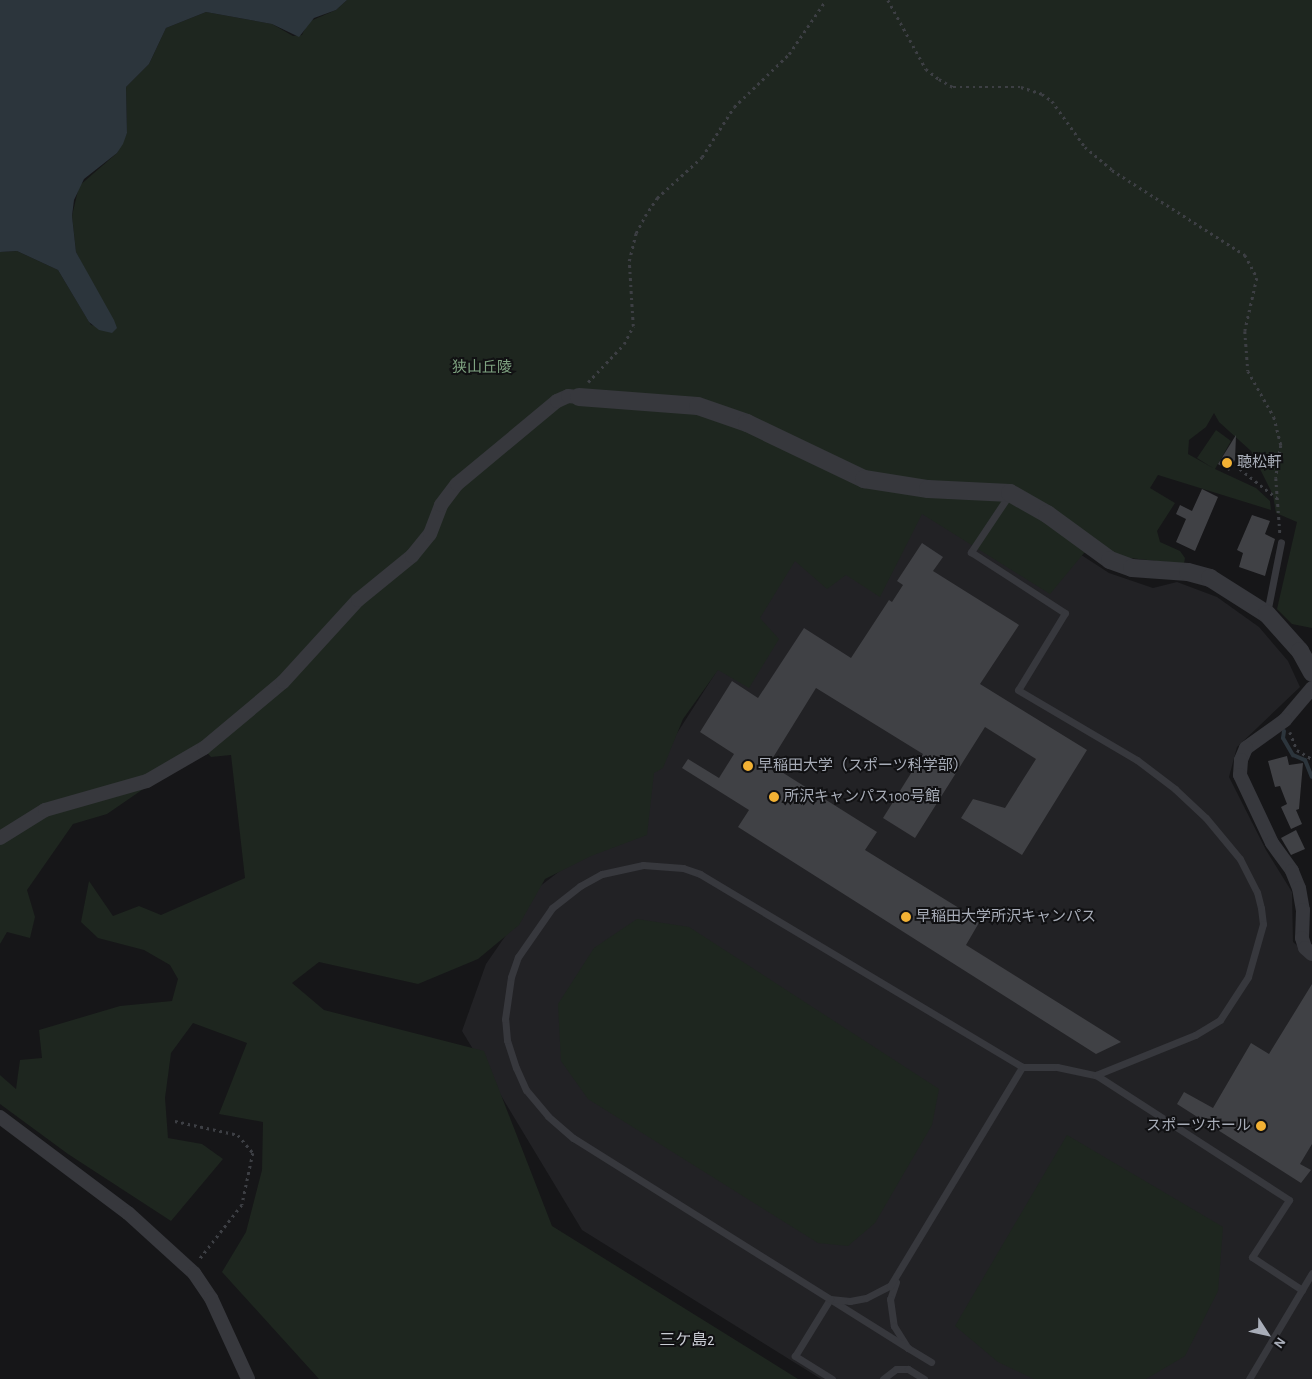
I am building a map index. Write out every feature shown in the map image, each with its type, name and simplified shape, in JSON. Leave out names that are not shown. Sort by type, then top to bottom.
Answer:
[{"type":"street","points":[[0,838],[45,810],[147,781],[204,748],[283,682],[358,600],[412,556],[430,534],[441,505],[457,484],[557,400],[568,396],[698,406],[747,423],[864,480],[928,489],[1010,493],[1047,514],[1110,560],[1132,568],[1188,572],[1210,578],[1267,614],[1300,651],[1312,673]]},
{"type":"street","points":[[1312,688],[1285,720],[1246,748],[1241,760],[1240,775],[1272,843],[1292,871],[1299,888],[1303,910],[1302,938],[1305,948],[1312,954]]},
{"type":"street","points":[[0,1116],[128,1213],[190,1268],[211,1298],[248,1379]]},
{"type":"lane","points":[[1010,493],[971,552],[1065,613],[1018,690],[1137,760],[1181,795],[1206,818],[1240,859],[1257,892],[1261,908],[1263,924],[1248,977],[1220,1020],[1195,1035],[1096,1075]]},
{"type":"lane","points":[[1267,614],[1281,542]]},
{"type":"lane","points":[[931,1362],[573,1138],[548,1116],[526,1090],[507,1040],[508,997],[518,957],[552,908],[580,886],[602,874],[626,868],[663,866],[692,871],[752,903],[1022,1067],[1057,1066],[1096,1075],[1289,1200],[1252,1257],[1302,1290]]},
{"type":"lane","points":[[830,1299],[850,1302],[866,1298],[890,1286],[898,1276],[1022,1067]]},
{"type":"lane","points":[[1248,1379],[1312,1273]]},
{"type":"lane","points":[[898,1276],[890,1299],[891,1313],[899,1337],[908,1348]]},
{"type":"lane","points":[[830,1299],[795,1356],[832,1379]]},
{"type":"lane","points":[[883,1379],[896,1369],[908,1369],[924,1379]]},
{"type":"path","points":[[579,397],[587,383],[624,344],[633,326],[629,261],[636,233],[656,198],[702,157],[734,107],[789,54],[826,0]]},
{"type":"path","points":[[888,0],[926,69],[939,80],[953,88],[1022,86],[1042,94],[1052,101],[1085,147],[1112,170],[1245,255],[1257,278],[1245,331],[1246,361],[1248,371],[1274,417],[1281,445],[1276,478],[1281,542]]},
{"type":"path","points":[[1240,469],[1278,499]]},
{"type":"path","points":[[1285,720],[1297,750],[1312,759]]},
{"type":"path","points":[[175,1121],[238,1135],[252,1153],[242,1205],[210,1251],[190,1268]]},
{"type":"shaded area","points":[[0,0],[347,0],[336,10],[314,18],[299,37],[272,24],[206,12],[166,28],[149,64],[126,87],[127,133],[123,144],[117,153],[84,179],[74,200],[72,216],[76,252],[114,320],[117,328],[112,333],[99,330],[89,322],[58,270],[17,251],[0,252]]},
{"type":"shaded area","name":"早稲田大学所沢キャンパス","points":[[837,483],[1066,545],[1109,573],[1153,588],[1177,582],[1217,597],[1259,627],[1288,661],[1300,687],[1237,747],[1229,777],[1266,850],[1292,892],[1293,942],[1312,958],[1312,1379],[821,1379],[582,1230],[462,1031],[486,964],[539,887],[617,827]]},
{"type":"green space","name":"狭山丘陵","points":[[347,0],[1312,0],[1312,628],[1292,624],[1277,609],[1297,522],[1276,513],[1273,495],[1251,451],[1219,422],[1214,413],[1206,427],[1189,440],[1188,454],[1213,468],[1197,458],[1216,430],[1231,441],[1215,469],[1256,488],[1270,501],[1271,510],[1158,475],[1150,488],[1175,503],[1157,531],[1160,542],[1180,551],[1185,558],[1184,564],[1084,553],[1050,594],[922,514],[880,597],[846,575],[827,589],[795,561],[760,618],[779,639],[749,688],[718,670],[683,719],[663,768],[654,773],[647,835],[591,856],[545,879],[519,925],[478,959],[418,984],[319,962],[292,983],[324,1010],[484,1051],[552,1226],[798,1379],[319,1379],[222,1272],[246,1232],[262,1170],[263,1122],[219,1114],[247,1043],[193,1023],[171,1053],[165,1098],[168,1138],[202,1144],[223,1159],[171,1221],[68,1154],[0,1104],[0,1075],[16,1089],[20,1060],[42,1058],[39,1030],[120,1006],[172,1001],[178,979],[170,965],[144,950],[98,938],[81,922],[89,881],[113,916],[139,906],[161,915],[245,878],[231,755],[211,757],[203,748],[107,814],[73,824],[27,890],[35,917],[30,938],[7,932],[0,944],[0,252],[17,251],[58,270],[91,325],[116,329],[76,252],[72,216],[79,186],[117,153],[127,133],[126,87],[149,64],[166,28],[206,12],[272,24],[293,36],[302,35],[308,22],[336,10]]},
{"type":"green space","points":[[637,919],[689,927],[939,1089],[932,1125],[875,1223],[848,1246],[818,1243],[588,1099],[561,1061],[558,1004],[594,948]]},
{"type":"green space","points":[[1067,1135],[1223,1227],[1218,1291],[1185,1356],[1146,1379],[1034,1379],[998,1362],[955,1326]]},
{"type":"building","points":[[1236,435],[1235,460],[1229,471],[1218,464]]},
{"type":"building","points":[[1202,489],[1218,497],[1195,551],[1176,542],[1186,519],[1176,514],[1180,505],[1192,511]]},
{"type":"building","points":[[1252,515],[1270,521],[1265,534],[1275,539],[1265,576],[1239,567],[1243,553],[1237,550]]},
{"type":"building","name":"所沢キャンパス100号館","points":[[922,543],[943,557],[933,571],[1019,625],[980,684],[1087,750],[1022,855],[961,818],[973,799],[1005,808],[1036,759],[985,727],[915,838],[883,818],[923,754],[816,688],[769,764],[877,832],[865,850],[980,921],[966,945],[1121,1042],[1096,1054],[738,827],[749,810],[682,768],[688,759],[719,778],[734,754],[700,732],[732,681],[758,698],[804,628],[851,658],[889,600],[892,602],[903,585],[897,581]]},
{"type":"building","points":[[1287,756],[1289,765],[1303,763],[1299,809],[1296,810],[1302,824],[1291,829],[1281,807],[1287,804],[1280,786],[1275,787],[1268,761]]},
{"type":"building","points":[[1296,830],[1305,849],[1291,855],[1281,838]]},
{"type":"building","name":"スポーツホール","points":[[1312,984],[1312,1144],[1300,1164],[1311,1170],[1301,1183],[1177,1104],[1184,1092],[1213,1108],[1251,1043],[1269,1054]]},
{"type":"waterway","points":[[1284,731],[1283,738],[1293,755],[1305,760],[1312,777]]},
{"type":"place","name":"聴松軒","points":[[1227,463]]},
{"type":"place","name":"早稲田大学（スポーツ科学部）","points":[[748,766]]},
{"type":"place","name":"所沢キャンパス100号館","points":[[774,797]]},
{"type":"place","name":"早稲田大学所沢キャンパス","points":[[906,917]]},
{"type":"place","name":"スポーツホール","points":[[1261,1126]]},
{"type":"district","name":"三ケ島2","points":[[687,1340]]}]
